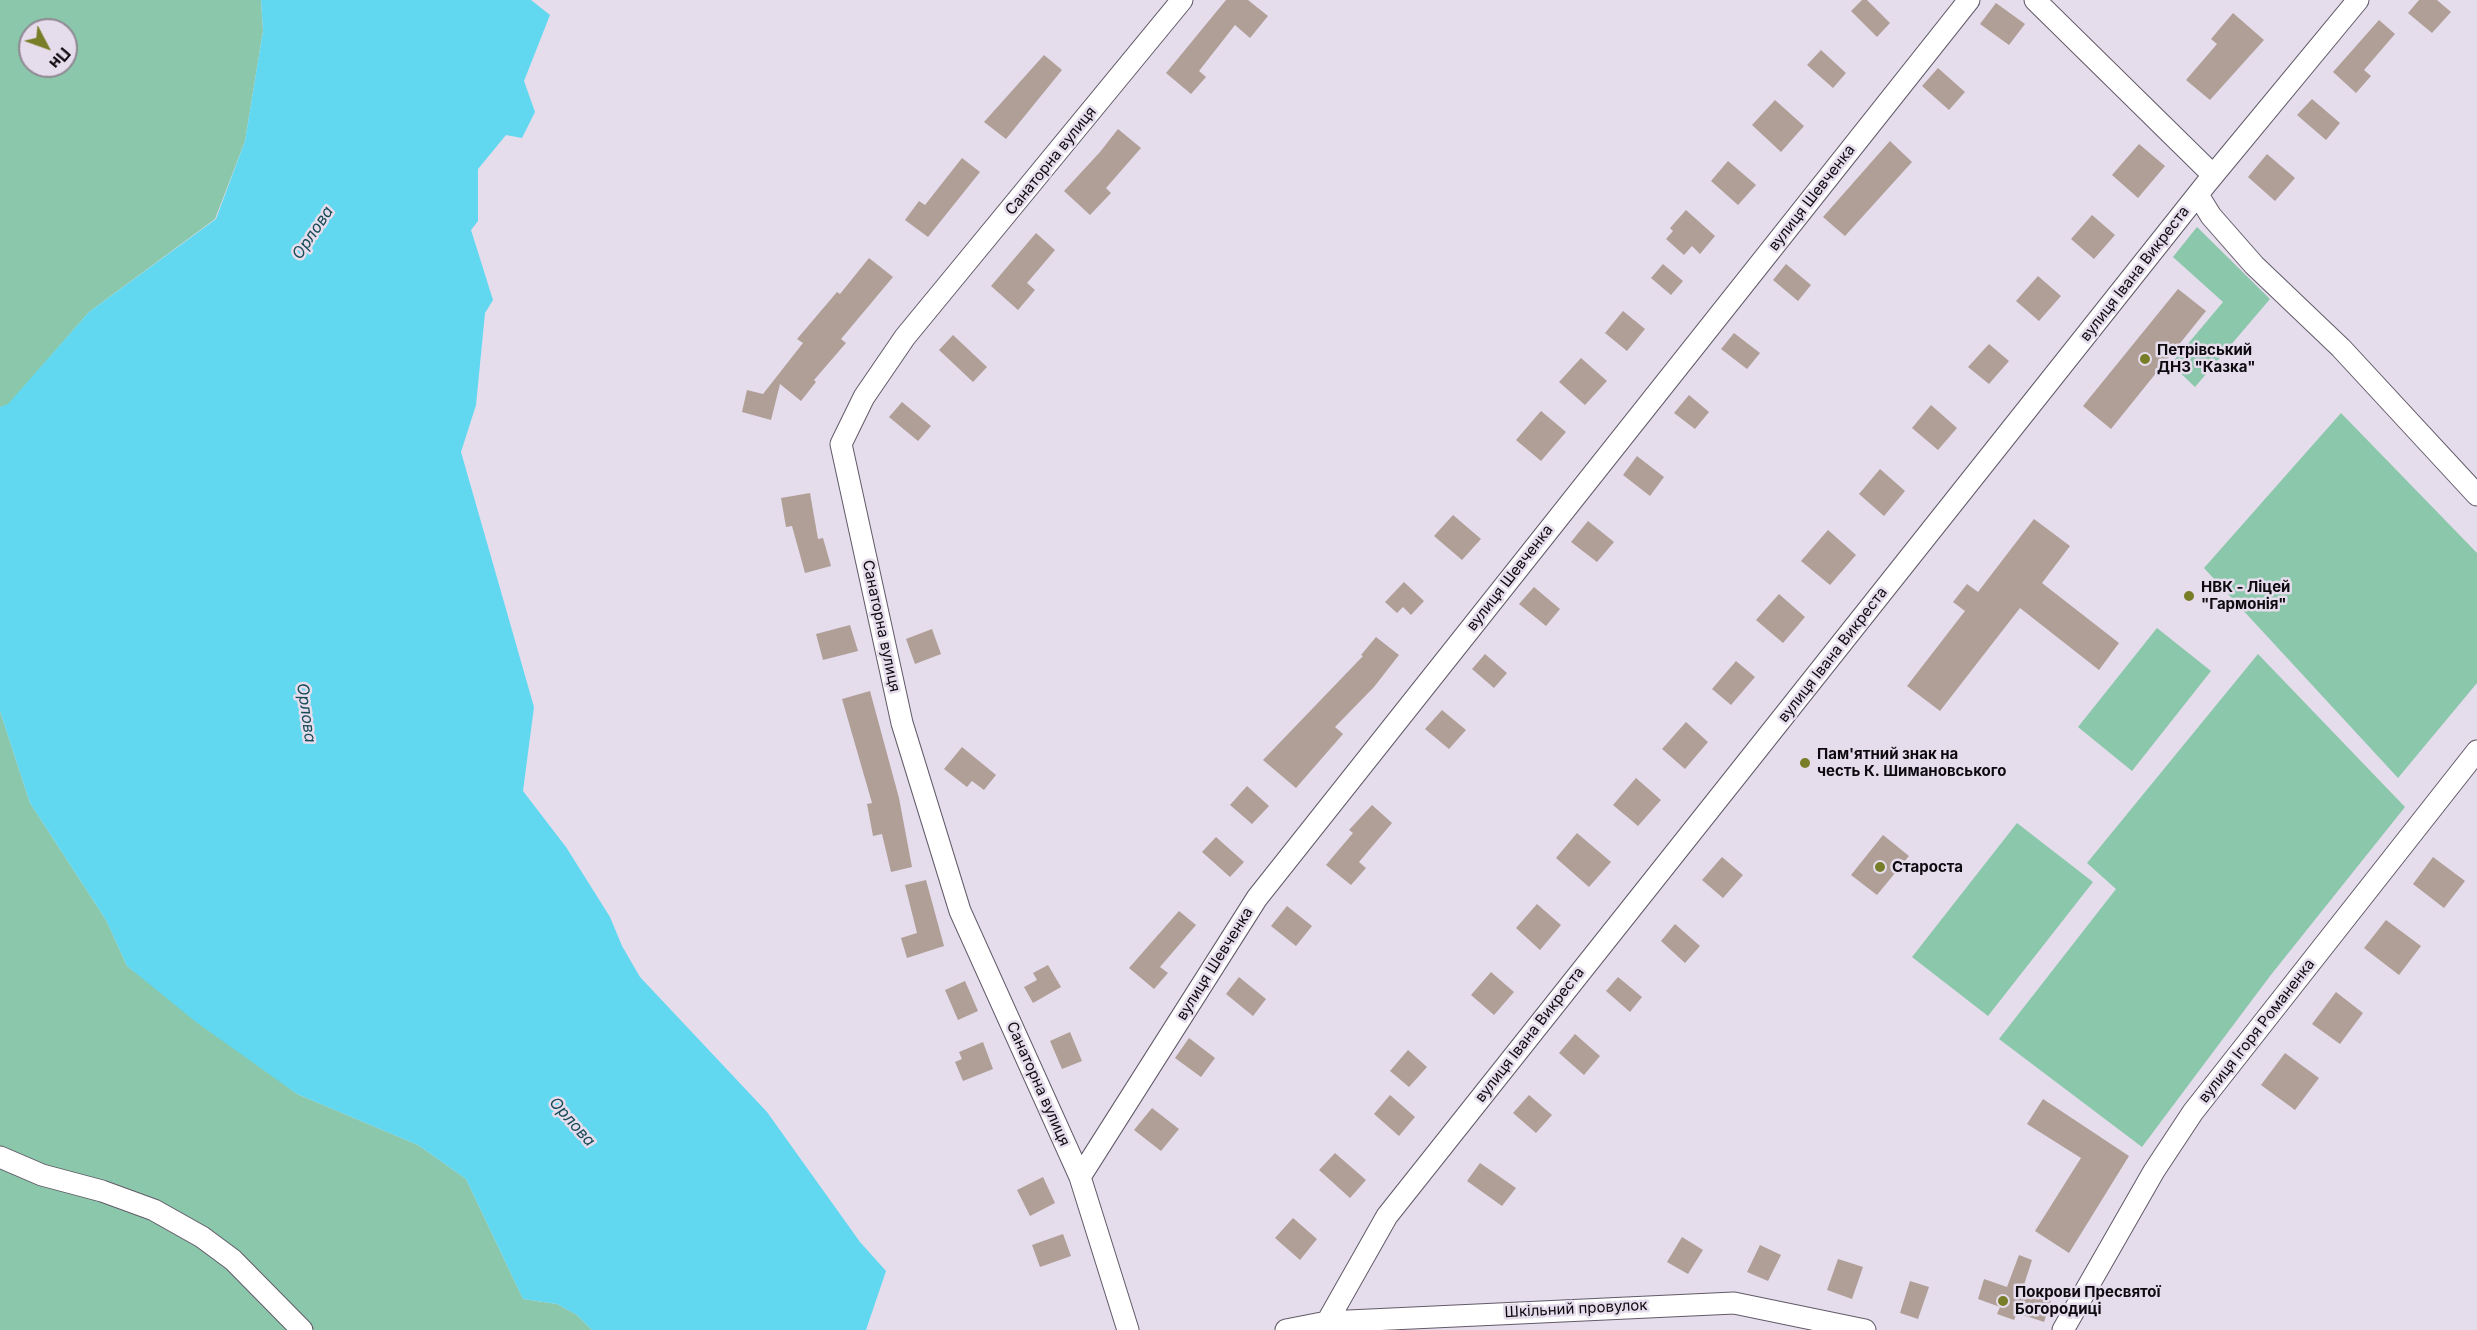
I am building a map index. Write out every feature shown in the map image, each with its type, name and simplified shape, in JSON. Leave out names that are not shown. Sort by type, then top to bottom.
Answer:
[{"type":"street","name":"Санаторна вулиця","points":[[1128,1330],[1080,1177],[960,911],[902,723],[841,444],[864,397],[904,337],[1182,0]]},
{"type":"street","name":"вулиця Шевченка","points":[[1080,1177],[1257,898],[1969,0]]},
{"type":"street","points":[[2035,0],[2213,176]]},
{"type":"street","name":"вулиця Івана Викреста","points":[[1327,1322],[1387,1215],[2213,176],[2358,0]]},
{"type":"street","points":[[2198,195],[2211,216],[2254,265],[2341,348],[2477,495]]},
{"type":"street","name":"вулиця Ігоря Романенка","points":[[2063,1330],[2154,1171],[2193,1112],[2477,751]]},
{"type":"street","points":[[0,1157],[42,1175],[102,1191],[154,1210],[202,1237],[233,1260],[302,1330]]},
{"type":"street","name":"Шкільний провулок","points":[[1286,1330],[1327,1322],[1734,1303],[1864,1330]]},
{"type":"green space","points":[[0,0],[261,0],[263,31],[245,141],[215,219],[89,312],[8,405],[0,407]]},
{"type":"green space","points":[[2197,227],[2270,299],[2195,387],[2171,364],[2223,302],[2173,257]]},
{"type":"green space","points":[[2341,413],[2477,553],[2477,683],[2398,778],[2204,568]]},
{"type":"green space","points":[[2157,628],[2211,671],[2132,771],[2078,727]]},
{"type":"green space","points":[[2258,654],[2405,807],[2270,976],[2142,1147],[1999,1039],[2116,889],[2087,863]]},
{"type":"green space","points":[[0,711],[30,803],[106,920],[127,966],[297,1094],[418,1145],[466,1179],[523,1299],[557,1304],[577,1315],[592,1330],[0,1330]]},
{"type":"green space","points":[[2017,823],[2093,882],[1988,1016],[1912,957]]},
{"type":"water","name":"Орлова","points":[[261,0],[531,0],[550,15],[524,81],[535,112],[522,138],[506,135],[478,169],[478,221],[471,230],[493,300],[485,313],[476,405],[461,452],[534,707],[523,791],[566,847],[610,917],[622,946],[640,977],[767,1112],[860,1242],[886,1271],[866,1330],[592,1330],[577,1315],[557,1304],[523,1299],[466,1179],[418,1145],[297,1094],[196,1022],[127,966],[106,920],[30,803],[0,711],[0,407],[8,404],[89,312],[216,219],[245,141],[263,31]]},
{"type":"building","points":[[1226,0],[1248,0],[1268,16],[1250,38],[1235,25],[1199,71],[1206,77],[1191,94],[1166,73]]},
{"type":"building","points":[[1862,0],[1867,0],[1890,23],[1877,37],[1851,11]]},
{"type":"building","points":[[2419,0],[2437,0],[2451,12],[2432,33],[2408,13]]},
{"type":"building","points":[[1996,3],[2025,24],[2009,45],[1980,24]]},
{"type":"building","points":[[2233,13],[2264,40],[2210,100],[2186,80],[2217,44],[2211,39]]},
{"type":"building","points":[[2379,20],[2395,34],[2364,70],[2371,76],[2356,93],[2333,72]]},
{"type":"building","points":[[1821,50],[1846,73],[1833,88],[1807,65]]},
{"type":"building","points":[[1044,55],[1062,70],[1006,139],[984,122]]},
{"type":"building","points":[[1938,68],[1965,92],[1949,110],[1922,86]]},
{"type":"building","points":[[2312,99],[2340,123],[2326,140],[2297,115]]},
{"type":"building","points":[[1775,100],[1804,126],[1781,152],[1752,125]]},
{"type":"building","points":[[1118,129],[1141,148],[1106,188],[1111,193],[1090,215],[1064,191]]},
{"type":"building","points":[[1890,141],[1912,162],[1845,236],[1823,217]]},
{"type":"building","points":[[2139,144],[2165,166],[2138,198],[2112,175]]},
{"type":"building","points":[[2267,154],[2295,178],[2275,201],[2248,177]]},
{"type":"building","points":[[962,158],[980,172],[928,237],[905,220],[919,201],[925,205]]},
{"type":"building","points":[[1728,161],[1756,185],[1738,205],[1711,181]]},
{"type":"building","points":[[1686,210],[1715,236],[1700,254],[1692,246],[1684,255],[1666,239],[1673,231],[1670,228]]},
{"type":"building","points":[[2092,215],[2115,235],[2094,259],[2071,239]]},
{"type":"building","points":[[1036,233],[1055,250],[1027,283],[1035,290],[1018,310],[991,286]]},
{"type":"building","points":[[869,258],[893,277],[841,339],[846,343],[814,380],[816,382],[801,401],[780,384],[771,420],[742,412],[747,390],[763,394],[803,343],[797,339],[837,292],[840,294]]},
{"type":"building","points":[[1663,264],[1683,281],[1671,295],[1651,278]]},
{"type":"building","points":[[1786,264],[1811,285],[1798,301],[1773,280]]},
{"type":"building","points":[[2038,276],[2061,296],[2039,321],[2016,301]]},
{"type":"building","name":"Петрівський ДНЗ \"Казка\"","points":[[2178,289],[2206,311],[2111,429],[2083,406]]},
{"type":"building","points":[[1623,311],[1645,329],[1627,351],[1605,333]]},
{"type":"building","points":[[1734,333],[1760,353],[1747,369],[1721,349]]},
{"type":"building","points":[[953,335],[987,367],[973,382],[939,350]]},
{"type":"building","points":[[1989,344],[2009,361],[1989,384],[1968,367]]},
{"type":"building","points":[[1581,358],[1607,381],[1585,405],[1559,382]]},
{"type":"building","points":[[1689,395],[1709,412],[1695,429],[1674,413]]},
{"type":"building","points":[[902,402],[931,426],[918,441],[889,417]]},
{"type":"building","points":[[1931,405],[1957,428],[1938,450],[1912,428]]},
{"type":"building","points":[[1541,411],[1566,432],[1541,461],[1516,440]]},
{"type":"building","points":[[1637,456],[1664,477],[1650,496],[1623,475]]},
{"type":"building","points":[[1880,469],[1905,491],[1884,516],[1859,494]]},
{"type":"building","points":[[810,493],[818,539],[823,538],[831,566],[805,573],[792,526],[786,527],[781,498]]},
{"type":"building","points":[[1453,515],[1481,539],[1462,560],[1434,536]]},
{"type":"building","points":[[2034,519],[2070,546],[2042,583],[2119,643],[2099,670],[2020,608],[1940,711],[1907,686],[1965,611],[1953,602],[1967,584],[1978,592]]},
{"type":"building","points":[[1588,521],[1614,542],[1597,562],[1571,542]]},
{"type":"building","points":[[1828,530],[1856,555],[1830,585],[1801,561]]},
{"type":"building","points":[[1404,582],[1424,601],[1411,615],[1403,607],[1397,613],[1385,602]]},
{"type":"building","points":[[1534,587],[1560,609],[1546,626],[1519,604]]},
{"type":"building","points":[[1779,594],[1805,617],[1783,643],[1756,620]]},
{"type":"building","points":[[850,625],[858,651],[823,660],[816,634]]},
{"type":"building","points":[[932,629],[941,654],[915,664],[906,639]]},
{"type":"building","points":[[1376,637],[1399,655],[1374,687],[1335,727],[1343,734],[1296,788],[1263,760],[1363,656],[1361,655]]},
{"type":"building","points":[[1485,654],[1507,673],[1494,688],[1472,669]]},
{"type":"building","points":[[1736,661],[1755,677],[1731,705],[1712,689]]},
{"type":"building","points":[[870,691],[899,798],[912,867],[891,872],[882,834],[873,836],[867,804],[872,803],[842,699]]},
{"type":"building","points":[[1442,710],[1466,730],[1449,749],[1425,729]]},
{"type":"building","points":[[1686,722],[1708,742],[1685,769],[1662,749]]},
{"type":"building","points":[[962,747],[996,775],[984,790],[972,781],[967,787],[944,769]]},
{"type":"building","points":[[1636,778],[1661,800],[1638,826],[1613,805]]},
{"type":"building","points":[[1247,786],[1269,806],[1252,824],[1230,805]]},
{"type":"building","points":[[1372,805],[1392,823],[1359,862],[1366,868],[1351,885],[1326,865],[1353,833],[1349,830]]},
{"type":"building","points":[[1577,833],[1611,862],[1589,887],[1556,858]]},
{"type":"building","points":[[1883,835],[1909,856],[1877,895],[1851,875]]},
{"type":"building","points":[[1216,837],[1244,862],[1230,877],[1202,852]]},
{"type":"building","points":[[1722,857],[1743,875],[1723,898],[1702,880]]},
{"type":"building","points":[[2433,857],[2465,881],[2444,908],[2413,884]]},
{"type":"building","points":[[926,880],[944,946],[907,958],[901,938],[917,933],[905,885]]},
{"type":"building","points":[[1537,904],[1561,925],[1540,950],[1516,928]]},
{"type":"building","points":[[1287,906],[1312,926],[1296,946],[1271,926]]},
{"type":"building","points":[[1179,911],[1196,925],[1160,967],[1168,973],[1154,989],[1129,968]]},
{"type":"building","points":[[2386,920],[2421,946],[2399,975],[2364,948]]},
{"type":"building","points":[[1675,924],[1700,946],[1685,963],[1661,941]]},
{"type":"building","points":[[1048,965],[1061,987],[1033,1003],[1024,987],[1037,980],[1033,973]]},
{"type":"building","points":[[1491,972],[1514,992],[1494,1015],[1471,995]]},
{"type":"building","points":[[1239,977],[1266,999],[1253,1016],[1226,994]]},
{"type":"building","points":[[1618,977],[1642,997],[1630,1012],[1606,991]]},
{"type":"building","points":[[965,981],[978,1011],[958,1020],[945,990]]},
{"type":"building","points":[[2336,992],[2363,1013],[2340,1044],[2312,1024]]},
{"type":"building","points":[[1070,1032],[1082,1061],[1062,1069],[1050,1041]]},
{"type":"building","points":[[1575,1034],[1600,1056],[1584,1075],[1559,1053]]},
{"type":"building","points":[[1189,1038],[1215,1058],[1201,1077],[1175,1058]]},
{"type":"building","points":[[983,1042],[993,1069],[963,1081],[955,1062],[962,1059],[959,1052]]},
{"type":"building","points":[[1408,1050],[1427,1067],[1409,1087],[1390,1071]]},
{"type":"building","points":[[2285,1053],[2319,1078],[2295,1110],[2261,1085]]},
{"type":"building","points":[[1390,1095],[1415,1117],[1399,1136],[1374,1114]]},
{"type":"building","points":[[1529,1095],[1552,1115],[1536,1133],[1513,1113]]},
{"type":"building","points":[[2043,1099],[2129,1156],[2069,1253],[2035,1231],[2081,1158],[2027,1124]]},
{"type":"building","points":[[1152,1108],[1179,1129],[1161,1151],[1134,1130]]},
{"type":"building","points":[[1335,1153],[1366,1180],[1350,1198],[1319,1170]]},
{"type":"building","points":[[1480,1163],[1516,1188],[1502,1206],[1467,1181]]},
{"type":"building","points":[[1043,1177],[1055,1203],[1030,1216],[1017,1190]]},
{"type":"building","points":[[1293,1218],[1317,1239],[1300,1260],[1275,1238]]},
{"type":"building","points":[[1063,1234],[1071,1256],[1040,1267],[1032,1245]]},
{"type":"building","points":[[1682,1237],[1703,1250],[1688,1274],[1667,1262]]},
{"type":"building","points":[[1760,1245],[1781,1255],[1768,1281],[1747,1272]]},
{"type":"building","points":[[2019,1255],[2032,1260],[2022,1291],[2051,1301],[2044,1322],[2017,1313],[2014,1320],[1997,1314],[2000,1307],[1978,1299],[1984,1279],[2007,1287]]},
{"type":"building","points":[[1838,1259],[1863,1267],[1852,1299],[1827,1290]]},
{"type":"building","points":[[1910,1281],[1929,1287],[1918,1319],[1900,1313]]},
{"type":"place","name":"Петрівський ДНЗ \"Казка\"","points":[[2145,359]]},
{"type":"place","name":"НВК - Ліцей \"Гармонія\"","points":[[2189,596]]},
{"type":"place","name":"Пам'ятний знак на честь К. Шимановського","points":[[1805,763]]},
{"type":"place","name":"Староста","points":[[1880,867]]},
{"type":"place","name":"Покрови Пресвятої Богородиці","points":[[2003,1301]]}]
